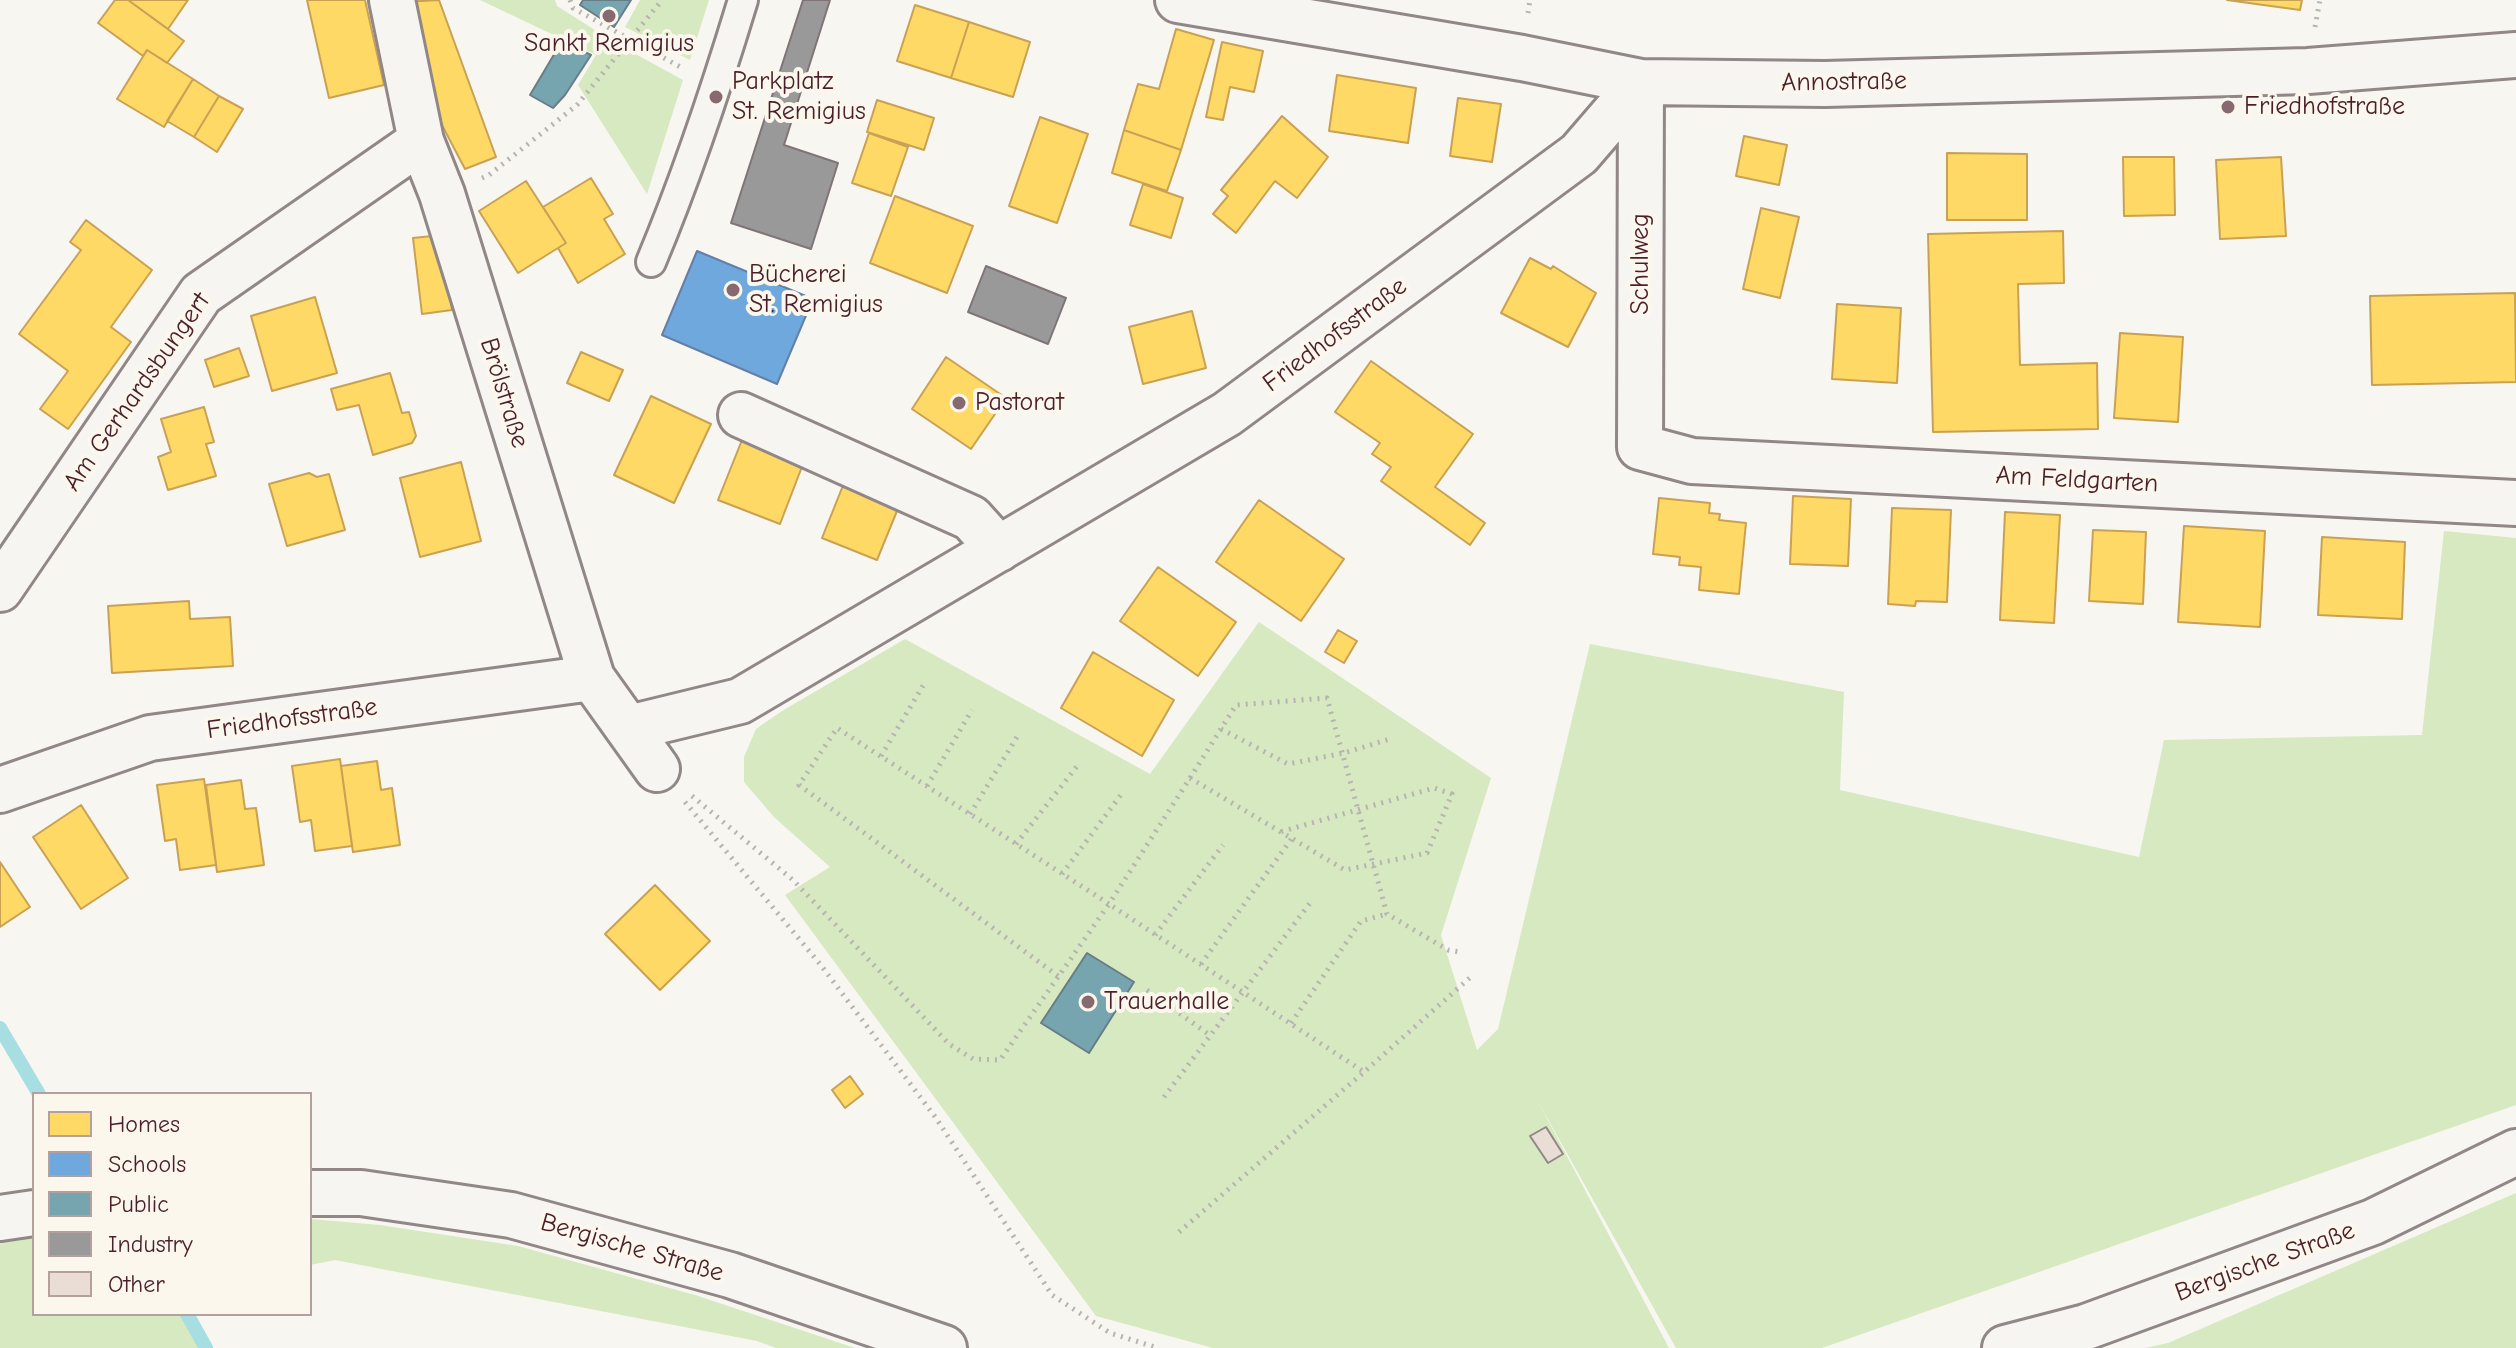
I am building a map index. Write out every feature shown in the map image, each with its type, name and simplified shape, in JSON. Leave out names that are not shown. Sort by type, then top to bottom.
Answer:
[{"type":"street","name":"Brölstraße","points":[[392,0],[421,141],[442,194],[592,678],[657,769]]},
{"type":"street","name":"Annostraße","points":[[1191,2],[1522,58],[1641,82],[1825,84],[2308,71],[2516,55]]},
{"type":"street","name":"Schulweg","points":[[1640,447],[1641,82]]},
{"type":"street","name":"Friedhofsstraße","points":[[629,728],[740,701],[1227,414],[1579,154],[1641,82]]},
{"type":"street","name":"Am Gerhardsbungert","points":[[0,589],[201,294],[421,141]]},
{"type":"street","points":[[741,415],[971,518],[999,549]]},
{"type":"street","name":"Am Feldgarten","points":[[1640,447],[1692,461],[2516,503]]},
{"type":"street","name":"Friedhofsstraße","points":[[0,790],[150,738],[592,678]]},
{"type":"street","name":"Bergische Straße","points":[[2005,1348],[2086,1327],[2373,1222],[2516,1152]]},
{"type":"street","name":"Bergische Straße","points":[[312,1193],[361,1193],[511,1215],[730,1275],[944,1348]]},
{"type":"street","points":[[0,1218],[32,1213]]},
{"type":"lane","points":[[651,262],[676,202],[743,0]]},
{"type":"path","points":[[570,0],[573,8],[717,85]]},
{"type":"path","points":[[442,194],[489,175],[577,105],[662,0]]},
{"type":"path","points":[[881,756],[924,684]]},
{"type":"path","points":[[695,798],[793,880],[949,1044],[973,1059],[1000,1060],[1109,904],[1236,705],[1327,698],[1387,914],[1448,950],[1460,952]]},
{"type":"path","points":[[927,786],[972,710]]},
{"type":"path","points":[[1058,976],[799,785],[837,728],[1364,1072]]},
{"type":"path","points":[[1221,729],[1288,764],[1344,753],[1390,739]]},
{"type":"path","points":[[970,814],[1020,732]]},
{"type":"path","points":[[1016,844],[1078,765]]},
{"type":"path","points":[[657,769],[820,964],[936,1118],[1052,1295],[1110,1333],[1158,1348]]},
{"type":"path","points":[[1190,778],[1280,832],[1345,870],[1427,853],[1452,794],[1434,788],[1280,832]]},
{"type":"path","points":[[1062,874],[1123,792]]},
{"type":"path","points":[[1201,964],[1292,838]]},
{"type":"path","points":[[1155,935],[1223,845]]},
{"type":"path","points":[[1164,1097],[1310,903]]},
{"type":"path","points":[[1291,1023],[1361,921],[1387,914]]},
{"type":"path","points":[[1179,1232],[1473,975]]},
{"type":"path","points":[[1147,990],[1211,1036]]},
{"type":"green space","points":[[480,0],[555,0],[557,6],[617,44],[683,80],[647,194],[578,85],[596,55]]},
{"type":"green space","points":[[640,0],[709,0],[690,60],[625,27]]},
{"type":"green space","points":[[2444,531],[2516,538],[2516,1105],[1822,1348],[1676,1348],[1536,1098],[1669,1348],[1213,1348],[1096,1316],[785,895],[830,867],[774,817],[744,782],[744,757],[756,729],[905,639],[1150,774],[1259,622],[1491,778],[1441,935],[1477,1050],[1498,1029],[1590,644],[1844,692],[1840,790],[2139,857],[2164,740],[2422,735]]},
{"type":"green space","points":[[2516,1193],[2516,1348],[2145,1348],[2168,1343]]},
{"type":"green space","points":[[312,1219],[380,1225],[518,1246],[695,1295],[855,1348],[776,1348],[757,1341],[335,1260],[312,1265]]},
{"type":"green space","points":[[32,1236],[32,1316],[185,1316],[207,1348],[0,1348],[0,1240]]},
{"type":"building: Homes","points":[[115,0],[128,0],[184,41],[167,63],[147,50],[143,56],[98,23]]},
{"type":"building: Homes","points":[[128,0],[188,0],[168,29]]},
{"type":"building: Homes","points":[[307,0],[365,0],[384,85],[329,98]]},
{"type":"building: Homes","points":[[439,0],[496,157],[465,169],[432,106],[403,2]]},
{"type":"building: Homes","points":[[2227,0],[2302,0],[2300,10]]},
{"type":"building: Homes","points":[[915,5],[969,22],[951,78],[897,61]]},
{"type":"building: Homes","points":[[969,22],[1030,42],[1013,97],[951,78]]},
{"type":"building: Homes","points":[[1176,29],[1214,40],[1181,150],[1124,130],[1138,84],[1159,89]]},
{"type":"building: Homes","points":[[1222,42],[1263,51],[1254,92],[1230,87],[1223,120],[1206,117]]},
{"type":"building: Homes","points":[[147,50],[193,79],[164,127],[117,99]]},
{"type":"building: Homes","points":[[1337,75],[1416,88],[1408,143],[1329,131]]},
{"type":"building: Homes","points":[[193,79],[219,96],[194,137],[167,121]]},
{"type":"building: Homes","points":[[219,96],[243,109],[217,152],[194,137]]},
{"type":"building: Homes","points":[[1458,98],[1501,104],[1492,162],[1450,156]]},
{"type":"building: Homes","points":[[877,100],[934,118],[924,150],[867,132]]},
{"type":"building: Homes","points":[[1282,116],[1328,157],[1297,198],[1275,181],[1236,233],[1213,214],[1228,196],[1221,190]]},
{"type":"building: Homes","points":[[1040,117],[1088,134],[1057,223],[1009,206]]},
{"type":"building: Homes","points":[[1124,130],[1181,150],[1167,191],[1112,173]]},
{"type":"building: Homes","points":[[869,133],[908,147],[891,196],[852,183]]},
{"type":"building: Homes","points":[[1744,136],[1787,145],[1779,185],[1736,176]]},
{"type":"building: Homes","points":[[1947,153],[2027,154],[2027,220],[1947,220]]},
{"type":"building: Homes","points":[[2123,157],[2174,157],[2175,215],[2124,216]]},
{"type":"building: Homes","points":[[2281,157],[2286,236],[2220,239],[2216,160]]},
{"type":"building: Homes","points":[[591,178],[613,214],[604,219],[625,254],[578,283],[558,248],[566,243],[543,207]]},
{"type":"building: Homes","points":[[526,181],[566,243],[518,273],[479,211]]},
{"type":"building: Homes","points":[[1143,184],[1183,198],[1171,238],[1130,225]]},
{"type":"building: Homes","points":[[895,196],[973,226],[947,293],[870,263]]},
{"type":"building: Homes","points":[[1761,208],[1799,217],[1780,298],[1743,289]]},
{"type":"building: Homes","points":[[86,220],[152,270],[111,327],[131,342],[68,429],[40,409],[68,371],[19,334],[81,250],[70,242]]},
{"type":"building: Homes","points":[[2063,231],[2064,283],[2018,284],[2020,365],[2097,363],[2098,429],[1933,432],[1928,234]]},
{"type":"building: Homes","points":[[442,235],[452,310],[422,314],[413,238]]},
{"type":"building: Homes","points":[[1530,258],[1551,269],[1553,266],[1596,293],[1568,347],[1501,313]]},
{"type":"building: Homes","points":[[2515,293],[2516,382],[2372,385],[2370,296]]},
{"type":"building: Homes","points":[[315,297],[337,373],[272,391],[251,316]]},
{"type":"building: Homes","points":[[1837,304],[1901,308],[1897,383],[1832,379]]},
{"type":"building: Homes","points":[[1192,311],[1206,368],[1143,384],[1129,327]]},
{"type":"building: Homes","points":[[2120,333],[2183,337],[2178,422],[2114,418]]},
{"type":"building: Homes","points":[[239,348],[249,376],[214,387],[205,360]]},
{"type":"building: Homes","points":[[581,352],[623,370],[609,401],[567,383]]},
{"type":"building: Homes","name":"Pastorat","points":[[946,357],[1006,398],[971,449],[912,409]]},
{"type":"building: Homes","points":[[1371,361],[1473,434],[1435,487],[1485,523],[1470,545],[1381,481],[1391,467],[1372,454],[1380,443],[1335,412]]},
{"type":"building: Homes","points":[[390,373],[402,413],[409,412],[416,436],[412,443],[373,455],[359,405],[337,410],[331,389]]},
{"type":"building: Homes","points":[[651,396],[711,424],[674,503],[614,475]]},
{"type":"building: Homes","points":[[204,407],[214,442],[206,444],[216,476],[168,490],[158,457],[171,452],[161,419]]},
{"type":"building: Homes","points":[[742,440],[803,464],[780,524],[718,500]]},
{"type":"building: Homes","points":[[461,462],[481,541],[420,557],[400,478]]},
{"type":"building: Homes","points":[[309,473],[317,477],[329,474],[345,530],[287,546],[269,484]]},
{"type":"building: Homes","points":[[844,483],[899,506],[877,560],[822,538]]},
{"type":"building: Homes","points":[[1793,496],[1851,499],[1848,566],[1790,564]]},
{"type":"building: Homes","points":[[1659,498],[1710,503],[1709,513],[1720,514],[1719,520],[1746,523],[1739,594],[1699,590],[1701,567],[1679,565],[1680,557],[1653,554]]},
{"type":"building: Homes","points":[[1259,500],[1344,559],[1301,621],[1216,562]]},
{"type":"building: Homes","points":[[1892,508],[1951,510],[1947,602],[1916,601],[1915,606],[1888,604]]},
{"type":"building: Homes","points":[[2005,512],[2060,515],[2054,623],[2000,620]]},
{"type":"building: Homes","points":[[2184,526],[2265,531],[2260,627],[2178,622]]},
{"type":"building: Homes","points":[[2093,530],[2146,532],[2143,604],[2089,601]]},
{"type":"building: Homes","points":[[2322,537],[2405,542],[2402,619],[2318,615]]},
{"type":"building: Homes","points":[[1158,567],[1236,622],[1198,676],[1120,621]]},
{"type":"building: Homes","points":[[189,601],[190,619],[230,617],[233,666],[112,673],[108,606]]},
{"type":"building: Homes","points":[[1338,630],[1357,641],[1344,663],[1325,652]]},
{"type":"building: Homes","points":[[1093,652],[1174,700],[1142,756],[1061,708]]},
{"type":"building: Homes","points":[[340,759],[352,846],[315,851],[311,820],[300,822],[292,766]]},
{"type":"building: Homes","points":[[377,761],[381,790],[392,788],[400,845],[353,852],[341,766]]},
{"type":"building: Homes","points":[[204,779],[216,865],[180,870],[176,839],[165,841],[157,785]]},
{"type":"building: Homes","points":[[241,780],[245,809],[256,808],[264,865],[217,872],[206,785]]},
{"type":"building: Homes","points":[[81,805],[128,878],[81,909],[33,837]]},
{"type":"building: Homes","points":[[0,862],[30,907],[0,927]]},
{"type":"building: Homes","points":[[655,885],[710,941],[660,990],[605,934]]},
{"type":"building: Homes","points":[[850,1076],[863,1094],[845,1108],[832,1090]]},
{"type":"building: Schools","points":[[697,251],[813,299],[777,384],[662,335]]},
{"type":"building: Public","name":"Sankt Remigius","points":[[583,0],[631,0],[614,27],[580,5]]},
{"type":"building: Public","points":[[562,41],[591,55],[553,108],[530,95]]},
{"type":"building: Public","name":"Trauerhalle","points":[[1087,953],[1134,982],[1089,1053],[1041,1023]]},
{"type":"building: Industry","points":[[803,0],[830,0],[784,145],[838,163],[811,249],[731,223]]},
{"type":"building: Industry","points":[[986,266],[1066,298],[1048,344],[968,312]]},
{"type":"building: Other","points":[[1546,1127],[1563,1154],[1548,1163],[1530,1136]]},
{"type":"waterway","points":[[0,1028],[38,1092]]},
{"type":"waterway","points":[[188,1316],[206,1348]]},
{"type":"place","name":"Sankt Remigius","points":[[609,16]]},
{"type":"place","name":"Parkplatz St. Remigius","points":[[716,97]]},
{"type":"place","name":"Friedhofstraße","points":[[2228,107]]},
{"type":"place","name":"Bücherei St. Remigius","points":[[733,290]]},
{"type":"place","name":"Pastorat","points":[[959,403]]},
{"type":"place","name":"Trauerhalle","points":[[1088,1002]]}]
